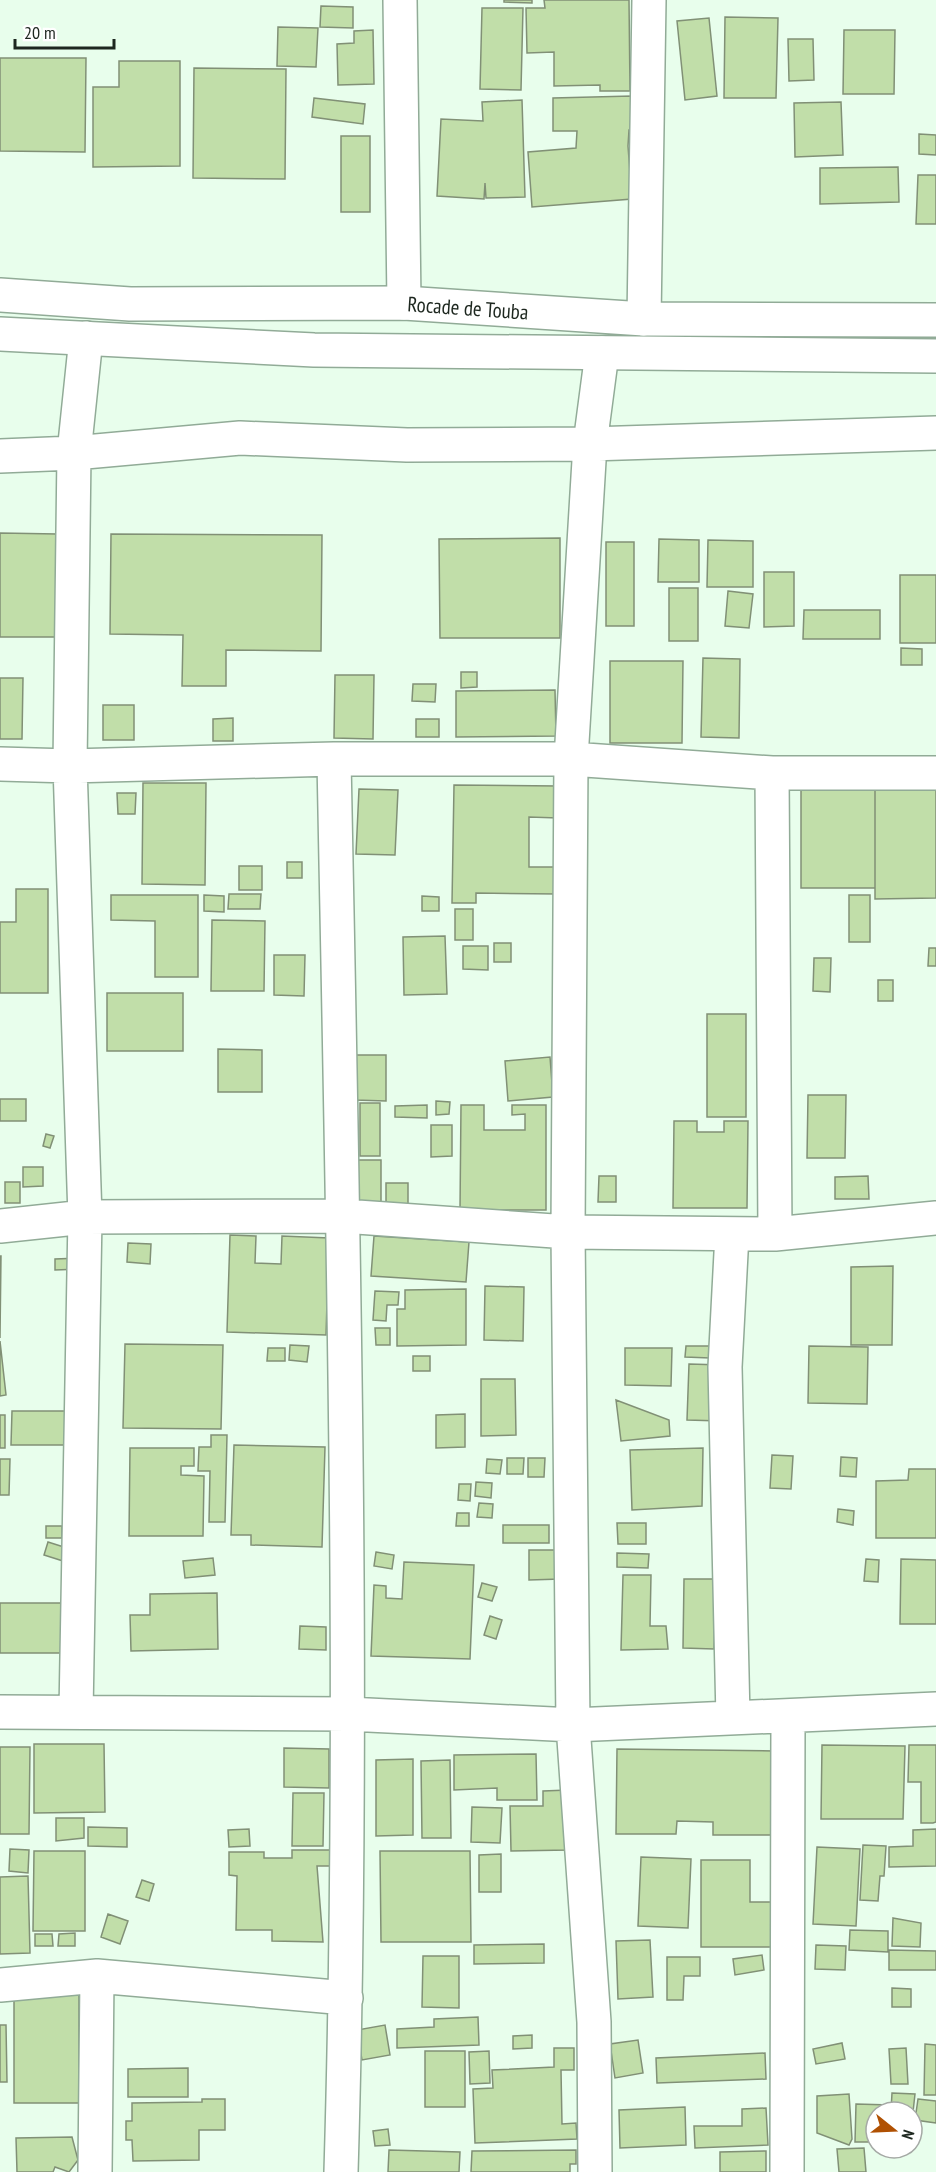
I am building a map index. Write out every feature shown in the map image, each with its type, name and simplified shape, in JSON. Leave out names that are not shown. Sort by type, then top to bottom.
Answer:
[{"type":"street","points":[[400,0],[404,303]]},
{"type":"street","points":[[644,319],[649,0]]},
{"type":"street","name":"Rocade de Touba","points":[[0,295],[130,304],[404,303],[644,319],[936,320]]},
{"type":"street","name":"Rocade de Touba","points":[[0,334],[314,350],[936,356]]},
{"type":"street","points":[[76,1712],[85,1217],[70,766],[74,453],[86,338]]},
{"type":"street","points":[[595,2172],[594,2022],[573,1725],[568,1232],[571,759],[590,444],[602,353]]},
{"type":"street","points":[[0,456],[74,453],[240,438],[407,445],[590,444],[936,433]]},
{"type":"street","points":[[334,759],[343,1216],[348,1714],[346,1998],[341,2172]]},
{"type":"street","points":[[0,764],[70,766],[334,759],[571,759],[772,772],[936,773]]},
{"type":"street","points":[[772,772],[775,1234]]},
{"type":"street","points":[[0,1226],[85,1217],[343,1216],[568,1232],[775,1234],[936,1218]]},
{"type":"street","points":[[732,1234],[725,1367],[733,1718]]},
{"type":"street","points":[[0,1712],[348,1714],[573,1725],[936,1709]]},
{"type":"street","points":[[787,2172],[788,1716]]},
{"type":"street","points":[[0,1985],[97,1976],[346,1998]]},
{"type":"street","points":[[95,2172],[97,1976]]},
{"type":"building","points":[[504,0],[532,0],[532,3],[504,2]]},
{"type":"building","points":[[544,0],[629,0],[630,91],[600,91],[600,85],[554,86],[554,52],[527,53],[526,8],[545,8]]},
{"type":"building","points":[[321,6],[353,7],[353,28],[320,27]]},
{"type":"building","points":[[482,8],[523,8],[521,90],[480,89]]},
{"type":"building","points":[[725,17],[778,18],[776,98],[724,98]]},
{"type":"building","points":[[709,18],[717,96],[685,100],[677,21]]},
{"type":"building","points":[[278,27],[318,28],[316,67],[277,66]]},
{"type":"building","points":[[373,30],[374,84],[338,85],[337,44],[354,43],[354,31]]},
{"type":"building","points":[[844,30],[895,30],[894,94],[843,94]]},
{"type":"building","points":[[788,39],[813,39],[814,80],[789,81]]},
{"type":"building","points":[[0,58],[86,58],[85,152],[0,151]]},
{"type":"building","points":[[119,61],[180,61],[180,166],[93,167],[93,87],[119,87]]},
{"type":"building","points":[[194,68],[286,69],[285,179],[193,178]]},
{"type":"building","points":[[632,96],[633,130],[629,130],[628,146],[632,199],[532,207],[528,152],[576,148],[577,131],[553,131],[553,98]]},
{"type":"building","points":[[314,98],[365,104],[363,124],[312,117]]},
{"type":"building","points":[[522,100],[525,197],[486,198],[485,183],[484,199],[437,196],[441,119],[483,121],[482,102]]},
{"type":"building","points":[[841,102],[843,155],[795,157],[794,103]]},
{"type":"building","points":[[919,134],[936,135],[936,155],[919,154]]},
{"type":"building","points":[[341,136],[370,136],[370,212],[341,212]]},
{"type":"building","points":[[898,167],[899,202],[820,204],[820,168]]},
{"type":"building","points":[[918,175],[936,175],[936,224],[916,224]]},
{"type":"building","points":[[0,533],[57,534],[57,637],[0,637]]},
{"type":"building","points":[[111,534],[322,535],[321,651],[226,650],[226,686],[182,686],[183,635],[110,634]]},
{"type":"building","points":[[560,538],[560,638],[440,638],[439,539]]},
{"type":"building","points":[[659,539],[699,540],[699,582],[658,582]]},
{"type":"building","points":[[708,540],[753,541],[753,587],[707,587]]},
{"type":"building","points":[[606,542],[634,542],[634,626],[606,626]]},
{"type":"building","points":[[764,572],[794,572],[794,626],[764,627]]},
{"type":"building","points":[[900,575],[936,575],[936,643],[900,643]]},
{"type":"building","points":[[669,588],[698,588],[698,641],[669,641]]},
{"type":"building","points":[[728,591],[753,594],[749,628],[725,626]]},
{"type":"building","points":[[804,610],[880,610],[880,639],[803,639]]},
{"type":"building","points":[[901,648],[922,649],[922,665],[901,665]]},
{"type":"building","points":[[703,658],[740,659],[739,738],[701,737]]},
{"type":"building","points":[[610,661],[683,661],[682,743],[610,743]]},
{"type":"building","points":[[461,672],[477,672],[477,687],[461,688]]},
{"type":"building","points":[[335,675],[374,675],[373,739],[334,738]]},
{"type":"building","points":[[0,678],[23,678],[22,739],[0,739]]},
{"type":"building","points":[[413,684],[436,684],[435,702],[412,701]]},
{"type":"building","points":[[555,690],[556,736],[456,737],[456,691]]},
{"type":"building","points":[[103,705],[134,705],[134,740],[103,740]]},
{"type":"building","points":[[233,718],[233,741],[213,741],[213,719]]},
{"type":"building","points":[[416,719],[439,719],[439,737],[416,737]]},
{"type":"building","points":[[143,783],[206,783],[205,885],[142,884]]},
{"type":"building","points":[[454,785],[558,786],[558,818],[529,817],[529,867],[557,867],[557,894],[476,893],[476,903],[452,903]]},
{"type":"building","points":[[801,785],[875,785],[875,888],[801,888]]},
{"type":"building","points":[[875,785],[936,785],[936,898],[875,899]]},
{"type":"building","points":[[359,789],[398,790],[395,855],[356,854]]},
{"type":"building","points":[[117,793],[136,793],[135,814],[118,814]]},
{"type":"building","points":[[287,862],[302,862],[302,878],[287,878]]},
{"type":"building","points":[[239,866],[262,866],[262,890],[239,890]]},
{"type":"building","points":[[16,889],[48,889],[48,993],[0,993],[0,922],[16,922]]},
{"type":"building","points":[[229,894],[261,894],[260,909],[228,909]]},
{"type":"building","points":[[111,895],[198,895],[198,977],[155,977],[155,921],[111,920]]},
{"type":"building","points":[[204,895],[224,896],[224,912],[204,911]]},
{"type":"building","points":[[849,895],[870,895],[870,942],[849,942]]},
{"type":"building","points":[[422,896],[439,897],[439,911],[422,911]]},
{"type":"building","points":[[455,909],[473,909],[473,940],[455,940]]},
{"type":"building","points":[[212,920],[265,921],[264,991],[211,991]]},
{"type":"building","points":[[445,936],[447,994],[404,995],[403,937]]},
{"type":"building","points":[[494,943],[511,943],[511,962],[494,962]]},
{"type":"building","points":[[463,946],[488,946],[488,970],[463,969]]},
{"type":"building","points":[[929,948],[936,948],[936,966],[928,966]]},
{"type":"building","points":[[274,955],[305,955],[304,996],[274,995]]},
{"type":"building","points":[[814,958],[831,958],[830,992],[813,991]]},
{"type":"building","points":[[878,980],[893,980],[893,1001],[878,1001]]},
{"type":"building","points":[[107,993],[183,993],[183,1051],[107,1051]]},
{"type":"building","points":[[707,1014],[746,1014],[746,1117],[707,1117]]},
{"type":"building","points":[[218,1049],[262,1050],[262,1092],[218,1092]]},
{"type":"building","points":[[356,1055],[386,1055],[386,1101],[355,1100]]},
{"type":"building","points":[[550,1057],[553,1097],[508,1101],[505,1061]]},
{"type":"building","points":[[808,1095],[846,1095],[845,1158],[807,1158]]},
{"type":"building","points":[[0,1099],[26,1099],[26,1121],[0,1121]]},
{"type":"building","points":[[436,1101],[450,1102],[449,1114],[436,1115]]},
{"type":"building","points":[[360,1103],[380,1103],[380,1156],[360,1156]]},
{"type":"building","points":[[427,1105],[427,1118],[395,1117],[395,1106]]},
{"type":"building","points":[[461,1105],[484,1105],[484,1130],[525,1130],[525,1114],[512,1115],[512,1105],[546,1105],[546,1210],[460,1210]]},
{"type":"building","points":[[674,1121],[697,1121],[697,1132],[724,1132],[724,1121],[748,1121],[747,1208],[673,1208]]},
{"type":"building","points":[[431,1125],[452,1125],[452,1156],[431,1157]]},
{"type":"building","points":[[46,1134],[54,1136],[50,1148],[43,1146]]},
{"type":"building","points":[[357,1160],[381,1160],[381,1206],[357,1206]]},
{"type":"building","points":[[23,1167],[43,1167],[43,1186],[23,1187]]},
{"type":"building","points":[[599,1176],[616,1176],[616,1202],[598,1202]]},
{"type":"building","points":[[868,1176],[869,1199],[835,1199],[835,1177]]},
{"type":"building","points":[[5,1182],[20,1182],[20,1203],[5,1203]]},
{"type":"building","points":[[386,1183],[408,1183],[408,1207],[386,1207]]},
{"type":"building","points":[[230,1235],[256,1236],[255,1263],[281,1264],[282,1236],[329,1238],[326,1335],[227,1332]]},
{"type":"building","points":[[374,1236],[469,1242],[466,1282],[371,1276]]},
{"type":"building","points":[[128,1243],[151,1244],[150,1264],[127,1262]]},
{"type":"building","points":[[0,1256],[1,1256],[0,1338]]},
{"type":"building","points":[[80,1258],[81,1269],[55,1270],[55,1259]]},
{"type":"building","points":[[893,1266],[892,1345],[851,1345],[851,1267]]},
{"type":"building","points":[[485,1286],[524,1287],[523,1341],[484,1340]]},
{"type":"building","points":[[466,1289],[466,1345],[397,1346],[397,1309],[405,1309],[405,1290]]},
{"type":"building","points":[[375,1291],[399,1292],[398,1305],[387,1305],[386,1321],[373,1320]]},
{"type":"building","points":[[375,1328],[390,1328],[390,1345],[376,1345]]},
{"type":"building","points":[[0,1341],[6,1395],[0,1396]]},
{"type":"building","points":[[125,1344],[223,1345],[221,1429],[123,1428]]},
{"type":"building","points":[[290,1345],[309,1346],[307,1362],[289,1360]]},
{"type":"building","points":[[686,1346],[710,1346],[710,1358],[685,1357]]},
{"type":"building","points":[[809,1346],[868,1347],[867,1404],[808,1403]]},
{"type":"building","points":[[268,1348],[285,1348],[285,1361],[267,1361]]},
{"type":"building","points":[[625,1348],[672,1348],[671,1386],[625,1385]]},
{"type":"building","points":[[413,1356],[430,1356],[430,1371],[413,1371]]},
{"type":"building","points":[[689,1364],[722,1365],[721,1421],[687,1420]]},
{"type":"building","points":[[481,1379],[515,1379],[516,1435],[481,1436]]},
{"type":"building","points":[[616,1400],[669,1420],[670,1436],[621,1441]]},
{"type":"building","points":[[12,1411],[66,1411],[66,1445],[11,1445]]},
{"type":"building","points":[[465,1414],[465,1447],[436,1448],[436,1415]]},
{"type":"building","points":[[0,1415],[5,1415],[5,1448],[0,1448]]},
{"type":"building","points":[[211,1435],[227,1435],[225,1522],[209,1522],[210,1471],[198,1471],[199,1447],[211,1447]]},
{"type":"building","points":[[234,1445],[325,1447],[322,1547],[251,1545],[251,1535],[231,1535]]},
{"type":"building","points":[[130,1448],[194,1448],[194,1466],[181,1466],[181,1475],[204,1476],[203,1536],[129,1536]]},
{"type":"building","points":[[703,1448],[702,1506],[632,1510],[630,1450]]},
{"type":"building","points":[[772,1455],[793,1456],[791,1489],[770,1488]]},
{"type":"building","points":[[841,1457],[857,1458],[856,1477],[840,1476]]},
{"type":"building","points":[[507,1458],[524,1458],[523,1474],[507,1474]]},
{"type":"building","points":[[528,1458],[545,1458],[544,1477],[528,1477]]},
{"type":"building","points":[[0,1459],[10,1459],[9,1495],[0,1495]]},
{"type":"building","points":[[487,1459],[502,1460],[500,1474],[486,1473]]},
{"type":"building","points":[[909,1469],[936,1469],[936,1538],[876,1538],[876,1481],[908,1480]]},
{"type":"building","points":[[476,1482],[492,1483],[491,1498],[475,1496]]},
{"type":"building","points":[[459,1484],[471,1484],[470,1501],[458,1500]]},
{"type":"building","points":[[479,1503],[493,1504],[492,1518],[477,1517]]},
{"type":"building","points":[[838,1509],[854,1511],[853,1525],[837,1522]]},
{"type":"building","points":[[457,1513],[469,1513],[469,1526],[456,1526]]},
{"type":"building","points":[[617,1523],[646,1523],[646,1544],[618,1544]]},
{"type":"building","points":[[503,1525],[549,1525],[549,1543],[503,1543]]},
{"type":"building","points":[[46,1526],[62,1526],[62,1538],[46,1538]]},
{"type":"building","points":[[48,1542],[67,1548],[63,1561],[44,1555]]},
{"type":"building","points":[[529,1550],[561,1550],[561,1579],[529,1580]]},
{"type":"building","points":[[376,1552],[394,1555],[392,1569],[374,1566]]},
{"type":"building","points":[[617,1553],[649,1554],[648,1568],[617,1567]]},
{"type":"building","points":[[213,1558],[215,1575],[185,1578],[183,1561]]},
{"type":"building","points":[[866,1559],[879,1560],[878,1582],[864,1581]]},
{"type":"building","points":[[901,1559],[936,1560],[936,1624],[900,1624]]},
{"type":"building","points":[[404,1562],[474,1565],[470,1659],[371,1656],[374,1585],[386,1586],[386,1598],[402,1599]]},
{"type":"building","points":[[623,1575],[651,1575],[650,1626],[666,1626],[668,1649],[621,1650]]},
{"type":"building","points":[[684,1579],[716,1579],[714,1649],[683,1648]]},
{"type":"building","points":[[482,1583],[497,1587],[492,1601],[478,1597]]},
{"type":"building","points":[[217,1593],[218,1649],[131,1651],[130,1615],[150,1615],[150,1594]]},
{"type":"building","points":[[0,1603],[68,1603],[67,1653],[0,1653]]},
{"type":"building","points":[[490,1616],[502,1620],[496,1639],[484,1635]]},
{"type":"building","points":[[300,1626],[326,1627],[326,1650],[299,1649]]},
{"type":"building","points":[[34,1744],[104,1744],[105,1812],[34,1813]]},
{"type":"building","points":[[822,1745],[905,1746],[903,1819],[821,1819]]},
{"type":"building","points":[[909,1745],[936,1745],[936,1822],[933,1823],[921,1823],[921,1782],[908,1782]]},
{"type":"building","points":[[0,1747],[30,1747],[29,1834],[0,1834]]},
{"type":"building","points":[[284,1748],[329,1749],[329,1788],[284,1787]]},
{"type":"building","points":[[617,1749],[774,1751],[773,1835],[713,1835],[713,1822],[677,1821],[676,1834],[616,1834]]},
{"type":"building","points":[[536,1754],[537,1800],[497,1800],[497,1788],[454,1790],[454,1755]]},
{"type":"building","points":[[413,1759],[413,1835],[376,1836],[376,1760]]},
{"type":"building","points":[[450,1760],[451,1838],[422,1838],[421,1761]]},
{"type":"building","points":[[568,1790],[569,1850],[511,1851],[510,1806],[543,1806],[543,1791]]},
{"type":"building","points":[[293,1793],[324,1793],[323,1846],[292,1846]]},
{"type":"building","points":[[472,1807],[502,1808],[500,1843],[471,1842]]},
{"type":"building","points":[[56,1818],[84,1818],[84,1838],[56,1841]]},
{"type":"building","points":[[88,1827],[127,1828],[127,1847],[88,1846]]},
{"type":"building","points":[[249,1829],[250,1846],[229,1847],[228,1830]]},
{"type":"building","points":[[936,1829],[936,1866],[889,1867],[889,1847],[913,1846],[913,1830]]},
{"type":"building","points":[[863,1845],[886,1846],[884,1876],[880,1876],[878,1901],[860,1900]]},
{"type":"building","points":[[817,1847],[860,1849],[856,1926],[813,1924]]},
{"type":"building","points":[[10,1849],[29,1850],[28,1873],[9,1871]]},
{"type":"building","points":[[292,1850],[337,1850],[337,1866],[317,1866],[323,1942],[272,1941],[272,1930],[236,1930],[237,1876],[229,1875],[229,1852],[264,1852],[264,1858],[292,1858]]},
{"type":"building","points":[[34,1851],[85,1851],[85,1931],[33,1931]]},
{"type":"building","points":[[380,1851],[470,1851],[471,1942],[381,1942]]},
{"type":"building","points":[[501,1854],[501,1892],[479,1892],[479,1855]]},
{"type":"building","points":[[641,1857],[691,1859],[688,1928],[638,1926]]},
{"type":"building","points":[[701,1860],[750,1860],[750,1902],[777,1902],[777,1947],[701,1947]]},
{"type":"building","points":[[28,1876],[30,1953],[0,1954],[0,1877]]},
{"type":"building","points":[[142,1880],[154,1884],[149,1901],[136,1897]]},
{"type":"building","points":[[108,1914],[128,1921],[120,1944],[101,1937]]},
{"type":"building","points":[[893,1918],[921,1923],[920,1947],[892,1946]]},
{"type":"building","points":[[850,1930],[888,1931],[888,1952],[849,1950]]},
{"type":"building","points":[[75,1933],[75,1946],[58,1946],[59,1934]]},
{"type":"building","points":[[35,1934],[52,1934],[53,1946],[35,1946]]},
{"type":"building","points":[[650,1940],[653,1997],[618,1999],[616,1941]]},
{"type":"building","points":[[544,1944],[544,1963],[474,1964],[474,1945]]},
{"type":"building","points":[[816,1945],[846,1946],[845,1970],[815,1969]]},
{"type":"building","points":[[889,1950],[936,1951],[936,1970],[889,1970]]},
{"type":"building","points":[[762,1955],[764,1970],[735,1975],[733,1959]]},
{"type":"building","points":[[423,1956],[459,1956],[459,2008],[422,2007]]},
{"type":"building","points":[[667,1957],[700,1957],[700,1976],[684,1976],[683,2000],[667,2000]]},
{"type":"building","points":[[892,1988],[911,1989],[911,2007],[892,2007]]},
{"type":"building","points":[[14,1990],[79,1990],[79,2103],[14,2103]]},
{"type":"building","points":[[478,2017],[479,2045],[397,2048],[397,2029],[434,2027],[434,2019]]},
{"type":"building","points":[[0,2025],[6,2025],[7,2082],[0,2082]]},
{"type":"building","points":[[385,2025],[390,2055],[362,2060],[357,2030]]},
{"type":"building","points":[[532,2035],[532,2048],[513,2049],[513,2036]]},
{"type":"building","points":[[638,2040],[643,2073],[615,2078],[610,2044]]},
{"type":"building","points":[[842,2043],[845,2059],[816,2064],[813,2049]]},
{"type":"building","points":[[925,2044],[936,2045],[936,2095],[924,2095]]},
{"type":"building","points":[[554,2048],[574,2048],[574,2070],[561,2070],[562,2124],[576,2123],[577,2139],[475,2143],[473,2089],[493,2088],[492,2070],[554,2067]]},
{"type":"building","points":[[906,2048],[908,2084],[891,2084],[889,2049]]},
{"type":"building","points":[[425,2051],[465,2051],[465,2107],[425,2107]]},
{"type":"building","points":[[489,2051],[490,2083],[470,2084],[469,2052]]},
{"type":"building","points":[[765,2053],[766,2079],[657,2083],[656,2058]]},
{"type":"building","points":[[188,2068],[188,2097],[128,2097],[128,2069]]},
{"type":"building","points":[[892,2093],[915,2094],[914,2100],[892,2100]]},
{"type":"building","points":[[849,2094],[852,2139],[849,2145],[817,2133],[817,2096]]},
{"type":"building","points":[[202,2099],[225,2099],[225,2130],[199,2130],[199,2160],[133,2161],[132,2140],[126,2140],[126,2121],[132,2121],[132,2103],[202,2102]]},
{"type":"building","points":[[918,2099],[936,2101],[936,2123],[924,2121],[924,2100]]},
{"type":"building","points":[[856,2104],[864,2104],[864,2142],[855,2142]]},
{"type":"building","points":[[685,2107],[686,2145],[620,2148],[619,2110]]},
{"type":"building","points":[[766,2108],[768,2145],[695,2148],[694,2126],[742,2126],[742,2109]]},
{"type":"building","points":[[388,2129],[390,2145],[375,2146],[373,2131]]},
{"type":"building","points":[[72,2137],[78,2160],[69,2172],[55,2167],[53,2172],[17,2172],[16,2138]]},
{"type":"building","points":[[864,2148],[866,2172],[839,2172],[837,2149]]},
{"type":"building","points":[[389,2150],[460,2152],[459,2172],[388,2172]]},
{"type":"building","points":[[576,2150],[576,2164],[570,2164],[570,2172],[471,2172],[472,2151]]},
{"type":"building","points":[[766,2151],[766,2172],[720,2172],[720,2152]]}]
